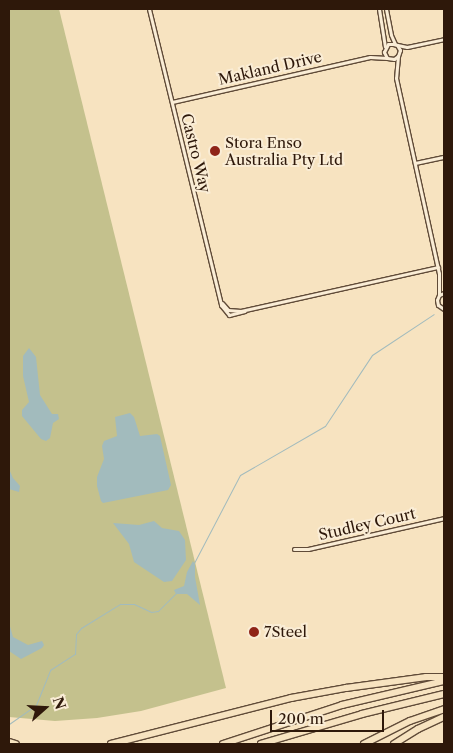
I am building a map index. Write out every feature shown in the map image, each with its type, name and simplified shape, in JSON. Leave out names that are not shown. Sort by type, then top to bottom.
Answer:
[{"type":"highway","points":[[111,744],[291,698],[426,677],[444,679]]},
{"type":"highway","points":[[223,744],[342,705],[444,679]]},
{"type":"highway","points":[[262,744],[353,716],[444,694]]},
{"type":"highway","points":[[364,744],[410,721],[444,709]]},
{"type":"highway","points":[[394,744],[418,729],[444,717]]},
{"type":"highway","points":[[9,742],[16,744]]},
{"type":"street","name":"Castro Way","points":[[149,9],[222,302],[232,311],[245,311],[438,267]]},
{"type":"street","points":[[379,9],[384,49],[396,70],[438,267],[441,284],[437,303],[444,309]]},
{"type":"street","points":[[386,9],[391,35],[399,56],[396,70]]},
{"type":"street","points":[[396,45],[407,47],[444,39]]},
{"type":"street","name":"Makland Drive","points":[[373,57],[391,44],[396,45]]},
{"type":"street","points":[[388,58],[399,56],[407,47]]},
{"type":"street","name":"Makland Drive","points":[[172,102],[373,57],[388,58]]},
{"type":"street","points":[[415,163],[444,156]]},
{"type":"street","points":[[441,284],[444,289]]},
{"type":"street","points":[[439,295],[444,293]]},
{"type":"street","name":"Studley Court","points":[[294,550],[308,549],[444,518]]},
{"type":"shaded area","points":[[9,9],[59,9],[226,688],[141,711],[97,718],[55,721],[9,717]]},
{"type":"water","points":[[29,348],[36,357],[40,395],[52,414],[58,414],[59,419],[53,423],[50,438],[46,441],[41,439],[22,416],[22,410],[29,402],[23,376],[23,356]]},
{"type":"water","points":[[130,413],[134,417],[140,436],[157,434],[160,436],[171,485],[168,490],[103,503],[97,486],[97,477],[104,459],[102,446],[104,441],[117,436],[115,417]]},
{"type":"water","points":[[9,469],[13,478],[20,486],[19,492],[9,489]]},
{"type":"water","points":[[154,521],[162,528],[179,531],[185,540],[186,560],[172,581],[164,582],[134,562],[129,544],[113,523],[139,525]]},
{"type":"water","points":[[193,561],[200,605],[187,594],[176,594],[174,590],[184,586],[187,572]]},
{"type":"water","points":[[9,623],[13,637],[28,645],[42,641],[44,645],[42,648],[21,659],[9,651]]},
{"type":"waterway","points":[[194,563],[240,475],[325,426],[372,355],[434,314]]},
{"type":"waterway","points":[[9,724],[36,705],[50,670],[75,654],[76,634],[81,628],[120,604],[134,604],[151,612],[158,611],[176,593]]},
{"type":"place","name":"Stora Enso Australia Pty Ltd","points":[[215,151]]},
{"type":"place","name":"7Steel","points":[[254,632]]}]
